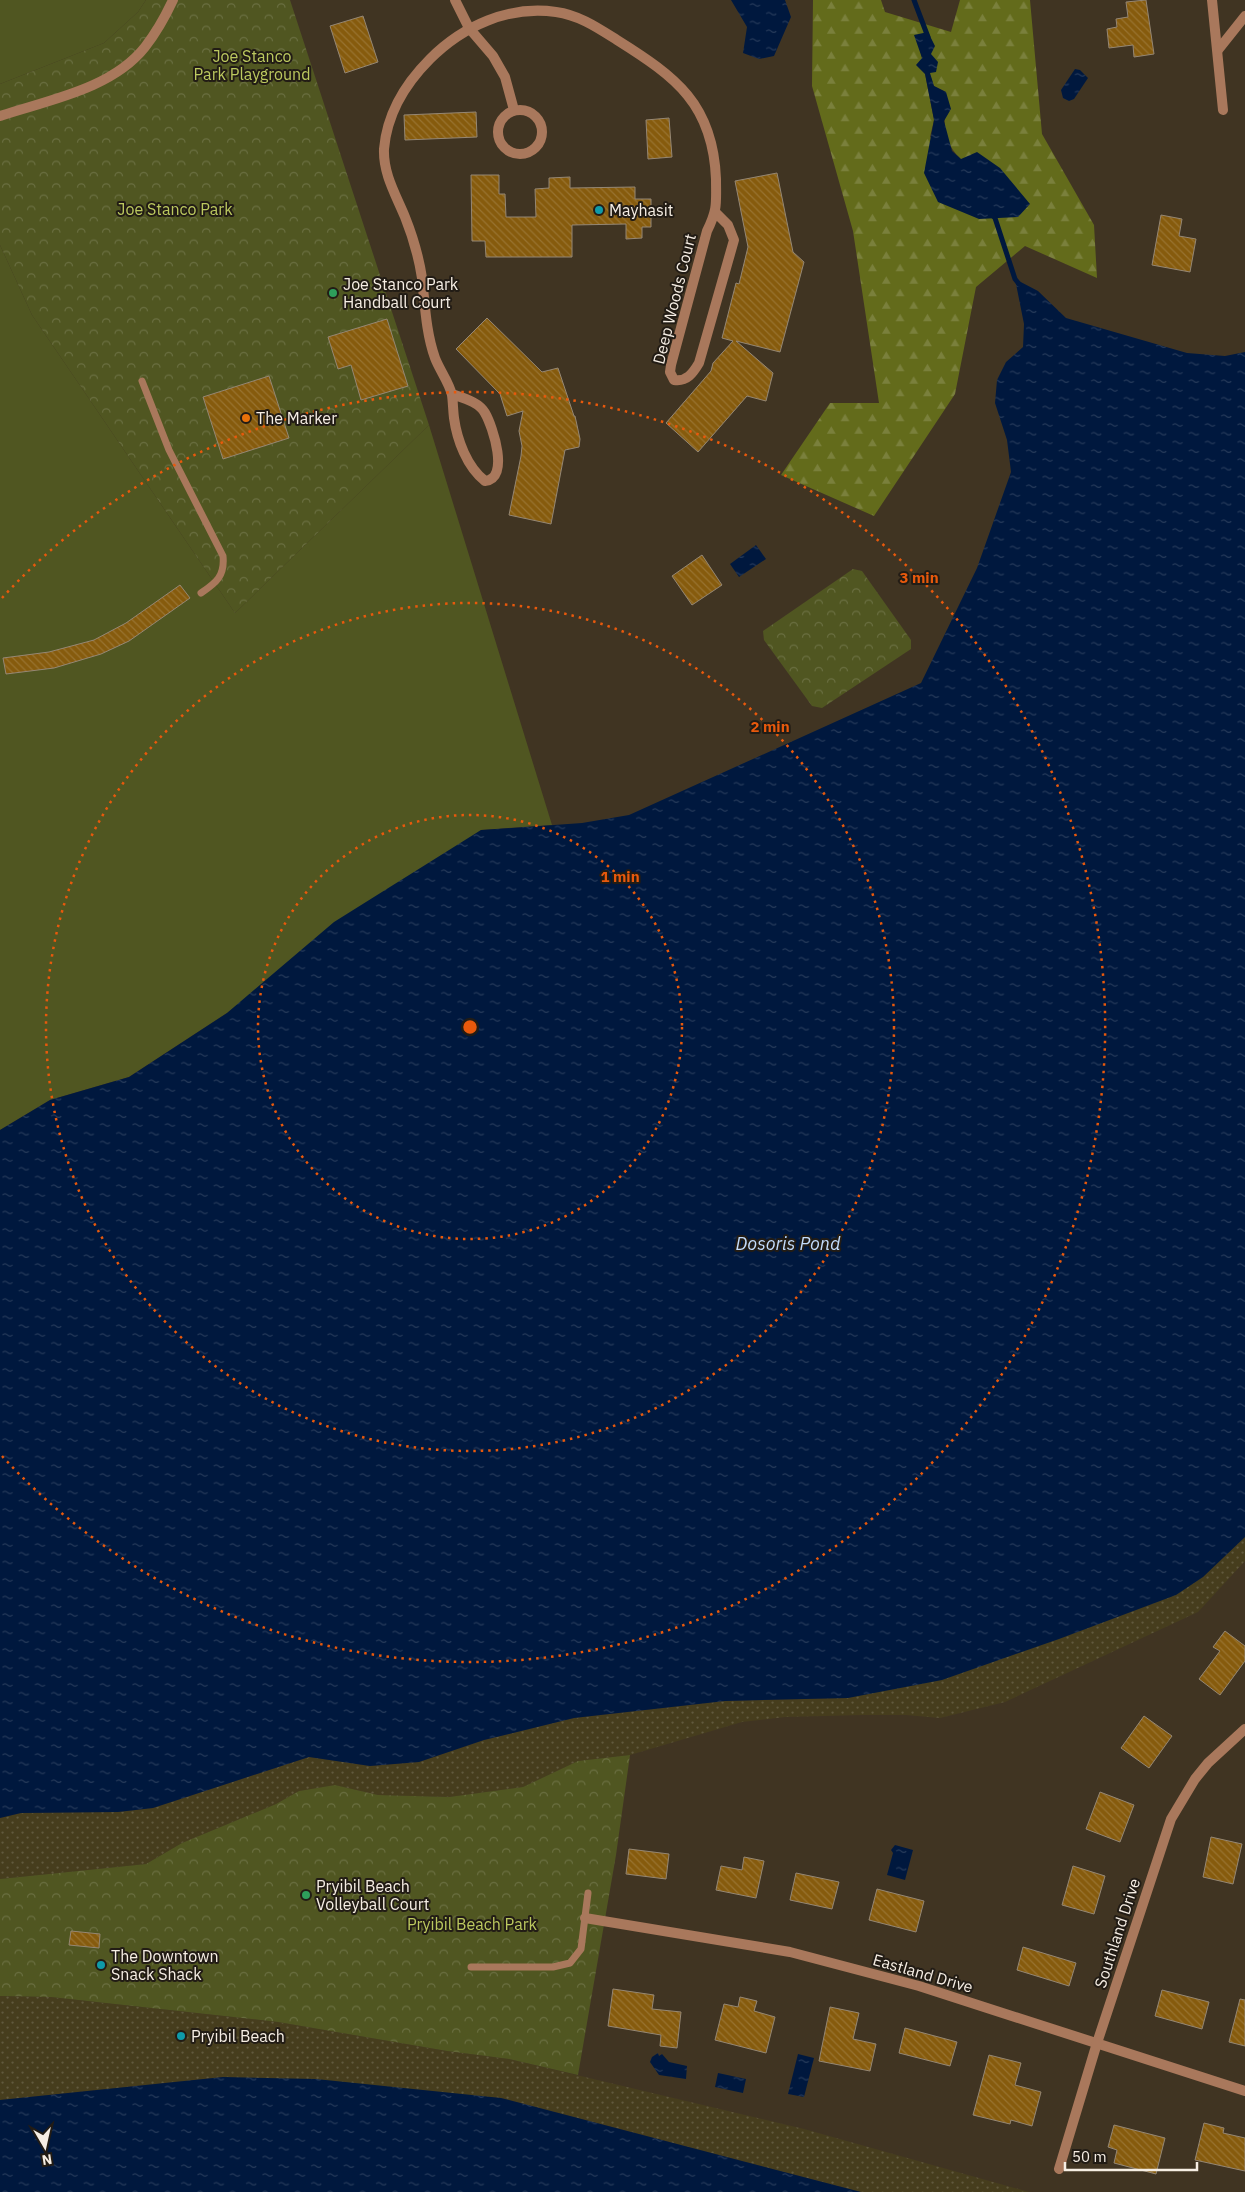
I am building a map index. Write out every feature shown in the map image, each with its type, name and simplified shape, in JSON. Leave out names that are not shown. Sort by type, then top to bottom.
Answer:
[{"type":"street","points":[[0,116],[102,81],[127,64],[145,47],[173,0]]},
{"type":"street","points":[[455,0],[469,28],[493,56],[505,77],[514,110]]},
{"type":"street","points":[[1212,0],[1223,110]]},
{"type":"street","name":"Deep Woods Court","points":[[452,394],[478,405],[485,413],[496,449],[499,467],[496,476],[489,480],[485,481],[471,467],[457,436],[452,394],[435,358],[416,249],[406,219],[389,180],[384,150],[388,123],[400,97],[422,67],[450,41],[469,28],[511,13],[533,10],[573,16],[591,24],[649,60],[679,84],[698,107],[710,136],[715,168],[716,213],[707,231],[671,365],[670,372],[674,380],[685,380],[693,373],[699,363],[734,240],[728,225],[716,213]]},
{"type":"street","points":[[1218,50],[1245,16]]},
{"type":"street","points":[[514,110],[528,111],[534,115],[541,127],[540,141],[536,147],[523,153],[509,151],[503,146],[498,133],[502,118],[514,110]]},
{"type":"street","name":"Southland Drive","points":[[1059,2169],[1097,2043],[1172,1819],[1195,1779],[1208,1763],[1245,1729]]},
{"type":"street","name":"Eastland Drive","points":[[585,1918],[790,1952],[919,1986],[1245,2091]]},
{"type":"lane","points":[[142,381],[169,450],[223,556],[224,564],[220,578],[201,593]]},
{"type":"lane","points":[[471,1967],[553,1967],[570,1963],[581,1949],[588,1894]]},
{"type":"green space","points":[[0,0],[146,0],[138,12],[104,43],[0,84]]},
{"type":"green space","name":"Joe Stanco Park","points":[[146,0],[290,0],[429,425],[235,613],[32,315],[0,245],[0,84],[104,43],[138,12]]},
{"type":"green space","points":[[813,0],[881,0],[885,12],[951,32],[960,0],[1030,0],[1042,134],[1094,225],[1097,278],[1025,246],[976,287],[955,394],[874,516],[781,475],[830,403],[879,403],[853,231],[812,86]],"holes":[[[920,48],[934,86],[946,92],[945,128],[947,137],[950,145],[961,159],[930,137],[934,120]]]},
{"type":"green space","points":[[0,245],[32,315],[235,613],[429,425],[552,825],[481,830],[227,1013],[129,1077],[50,1100],[0,1130]]},
{"type":"green space","points":[[853,569],[862,571],[911,640],[911,649],[822,708],[812,706],[764,640],[763,631]]},
{"type":"green space","name":"Pryibil Beach Park","points":[[630,1755],[616,1855],[578,2075],[509,2059],[447,2051],[278,2022],[51,1997],[0,1996],[0,1879],[146,1864],[182,1843],[276,1804],[299,1791],[335,1785],[378,1795],[449,1797],[523,1787],[578,1761]]},
{"type":"sand","points":[[1245,1537],[1245,1561],[1198,1612],[1005,1702],[940,1718],[906,1715],[863,1715],[785,1717],[742,1722],[630,1755],[578,1761],[523,1787],[449,1797],[378,1795],[335,1785],[299,1791],[276,1804],[182,1843],[146,1864],[0,1879],[0,1818],[21,1813],[118,1812],[153,1808],[309,1757],[370,1766],[419,1762],[484,1740],[574,1718],[725,1701],[848,1698],[1203,1577]]},
{"type":"sand","name":"Pryibil Beach","points":[[0,1996],[51,1997],[278,2022],[447,2051],[509,2059],[804,2129],[1029,2192],[861,2192],[501,2098],[223,2077],[0,2100]]},
{"type":"water","points":[[731,0],[785,0],[791,17],[774,56],[759,59],[743,53],[747,27]]},
{"type":"water","points":[[928,32],[935,46],[931,54],[938,62],[936,72],[930,73],[934,86],[946,92],[951,109],[944,121],[952,151],[961,159],[977,152],[1000,168],[1030,204],[1018,217],[979,219],[938,202],[924,173],[934,120],[925,74],[916,65],[922,58],[914,35]]},
{"type":"water","points":[[1075,69],[1080,70],[1088,78],[1074,99],[1069,101],[1063,98],[1061,90]]},
{"type":"water","name":"Dosoris Pond","points":[[1015,279],[1038,291],[1066,318],[1187,353],[1225,356],[1245,352],[1245,1537],[1203,1577],[1176,1595],[942,1680],[848,1698],[725,1701],[574,1718],[484,1740],[419,1762],[370,1766],[309,1757],[153,1808],[118,1812],[21,1813],[0,1818],[0,1130],[50,1100],[129,1077],[227,1013],[334,922],[481,830],[582,823],[629,815],[921,683],[977,568],[1011,472],[1007,440],[995,403],[997,380],[1006,362],[1023,347],[1024,324]]},
{"type":"water","points":[[756,545],[766,559],[739,577],[730,564]]},
{"type":"water","points":[[895,1845],[913,1850],[905,1880],[887,1875],[893,1853],[891,1850]]},
{"type":"water","points":[[658,2053],[659,2056],[662,2054],[669,2062],[687,2066],[686,2079],[659,2075],[650,2062],[652,2057]]},
{"type":"water","points":[[798,2054],[814,2058],[804,2097],[788,2094]]},
{"type":"water","points":[[718,2073],[746,2079],[743,2093],[715,2087]]},
{"type":"water","points":[[223,2077],[316,2079],[501,2098],[861,2192],[0,2192],[0,2100]]},
{"type":"building","points":[[1146,0],[1154,54],[1134,57],[1133,45],[1109,48],[1107,29],[1117,27],[1116,19],[1128,17],[1126,2]]},
{"type":"building","points":[[363,16],[378,62],[345,73],[330,26]]},
{"type":"building","points":[[476,112],[477,137],[405,140],[404,115]]},
{"type":"building","points":[[669,118],[672,157],[648,159],[646,120]]},
{"type":"building","points":[[777,173],[793,252],[804,262],[780,352],[736,341],[773,373],[766,401],[747,396],[698,452],[666,423],[711,371],[713,363],[733,341],[722,338],[736,283],[739,284],[748,247],[735,181]]},
{"type":"building","name":"Mayhasit","points":[[471,175],[499,175],[499,194],[505,194],[506,217],[536,217],[535,189],[549,188],[549,178],[570,177],[570,188],[635,187],[635,199],[651,199],[651,227],[642,227],[642,238],[626,239],[626,224],[572,225],[572,257],[486,257],[485,241],[472,241]]},
{"type":"building","points":[[1161,215],[1182,219],[1179,236],[1196,239],[1190,272],[1152,265]]},
{"type":"building","points":[[487,318],[542,372],[558,368],[575,416],[580,439],[579,447],[565,450],[551,524],[509,515],[521,456],[522,446],[519,431],[523,411],[507,416],[500,394],[456,349]]},
{"type":"building","points":[[387,319],[408,386],[361,400],[351,365],[338,369],[328,337]]},
{"type":"building","name":"The Marker","points":[[269,376],[289,438],[223,459],[203,397]]},
{"type":"building","points":[[702,555],[722,585],[692,605],[672,576]]},
{"type":"building","points":[[180,585],[190,598],[129,641],[101,654],[54,668],[6,674],[3,658],[49,652],[94,640],[126,623]]},
{"type":"building","points":[[1225,1631],[1245,1646],[1245,1661],[1220,1695],[1199,1679],[1220,1651],[1213,1647]]},
{"type":"building","points":[[1144,1716],[1172,1736],[1149,1768],[1121,1748]]},
{"type":"building","points":[[1100,1792],[1134,1805],[1120,1842],[1086,1829]]},
{"type":"building","points":[[1211,1837],[1242,1844],[1233,1884],[1203,1877]]},
{"type":"building","points":[[629,1849],[669,1854],[666,1879],[626,1874]]},
{"type":"building","points":[[744,1857],[764,1861],[756,1898],[716,1890],[721,1866],[742,1870]]},
{"type":"building","points":[[1073,1866],[1105,1876],[1094,1914],[1062,1905]]},
{"type":"building","points":[[796,1873],[839,1882],[832,1909],[790,1900]]},
{"type":"building","points":[[877,1889],[924,1901],[916,1932],[869,1920]]},
{"type":"building","points":[[71,1931],[100,1934],[99,1948],[69,1945]]},
{"type":"building","points":[[1023,1947],[1076,1963],[1069,1986],[1017,1970]]},
{"type":"building","points":[[613,1989],[654,1995],[652,2009],[681,2012],[677,2048],[660,2046],[661,2035],[608,2026]]},
{"type":"building","points":[[1162,1990],[1209,2002],[1202,2029],[1155,2016]]},
{"type":"building","points":[[740,1997],[757,2001],[754,2011],[775,2017],[766,2053],[715,2040],[724,2004],[738,2007]]},
{"type":"building","points":[[1240,1999],[1245,2000],[1245,2046],[1229,2042]]},
{"type":"building","points":[[830,2007],[859,2013],[853,2039],[876,2044],[870,2071],[819,2061]]},
{"type":"building","points":[[905,2028],[957,2042],[950,2066],[899,2053]]},
{"type":"building","points":[[989,2055],[1021,2063],[1015,2085],[1041,2092],[1032,2126],[1011,2120],[1010,2124],[973,2115]]},
{"type":"building","points":[[1204,2123],[1224,2128],[1223,2133],[1245,2138],[1245,2171],[1195,2160]]},
{"type":"building","points":[[1114,2125],[1165,2138],[1156,2174],[1114,2163],[1117,2150],[1108,2147]]},
{"type":"waterway","points":[[914,0],[928,37]]},
{"type":"waterway","points":[[991,214],[995,218],[1015,279],[1019,284]]},
{"type":"place","name":"Mayhasit","points":[[599,210]]},
{"type":"place","name":"Joe Stanco Park Handball Court","points":[[333,293]]},
{"type":"place","name":"The Marker","points":[[246,418]]},
{"type":"place","name":"Pryibil Beach Volleyball Court","points":[[306,1895]]},
{"type":"place","name":"The Downtown Snack Shack","points":[[101,1965]]},
{"type":"place","name":"Pryibil Beach","points":[[181,2036]]},
{"type":"park label","name":"Joe Stanco Park Playground","points":[[252,65]]}]
